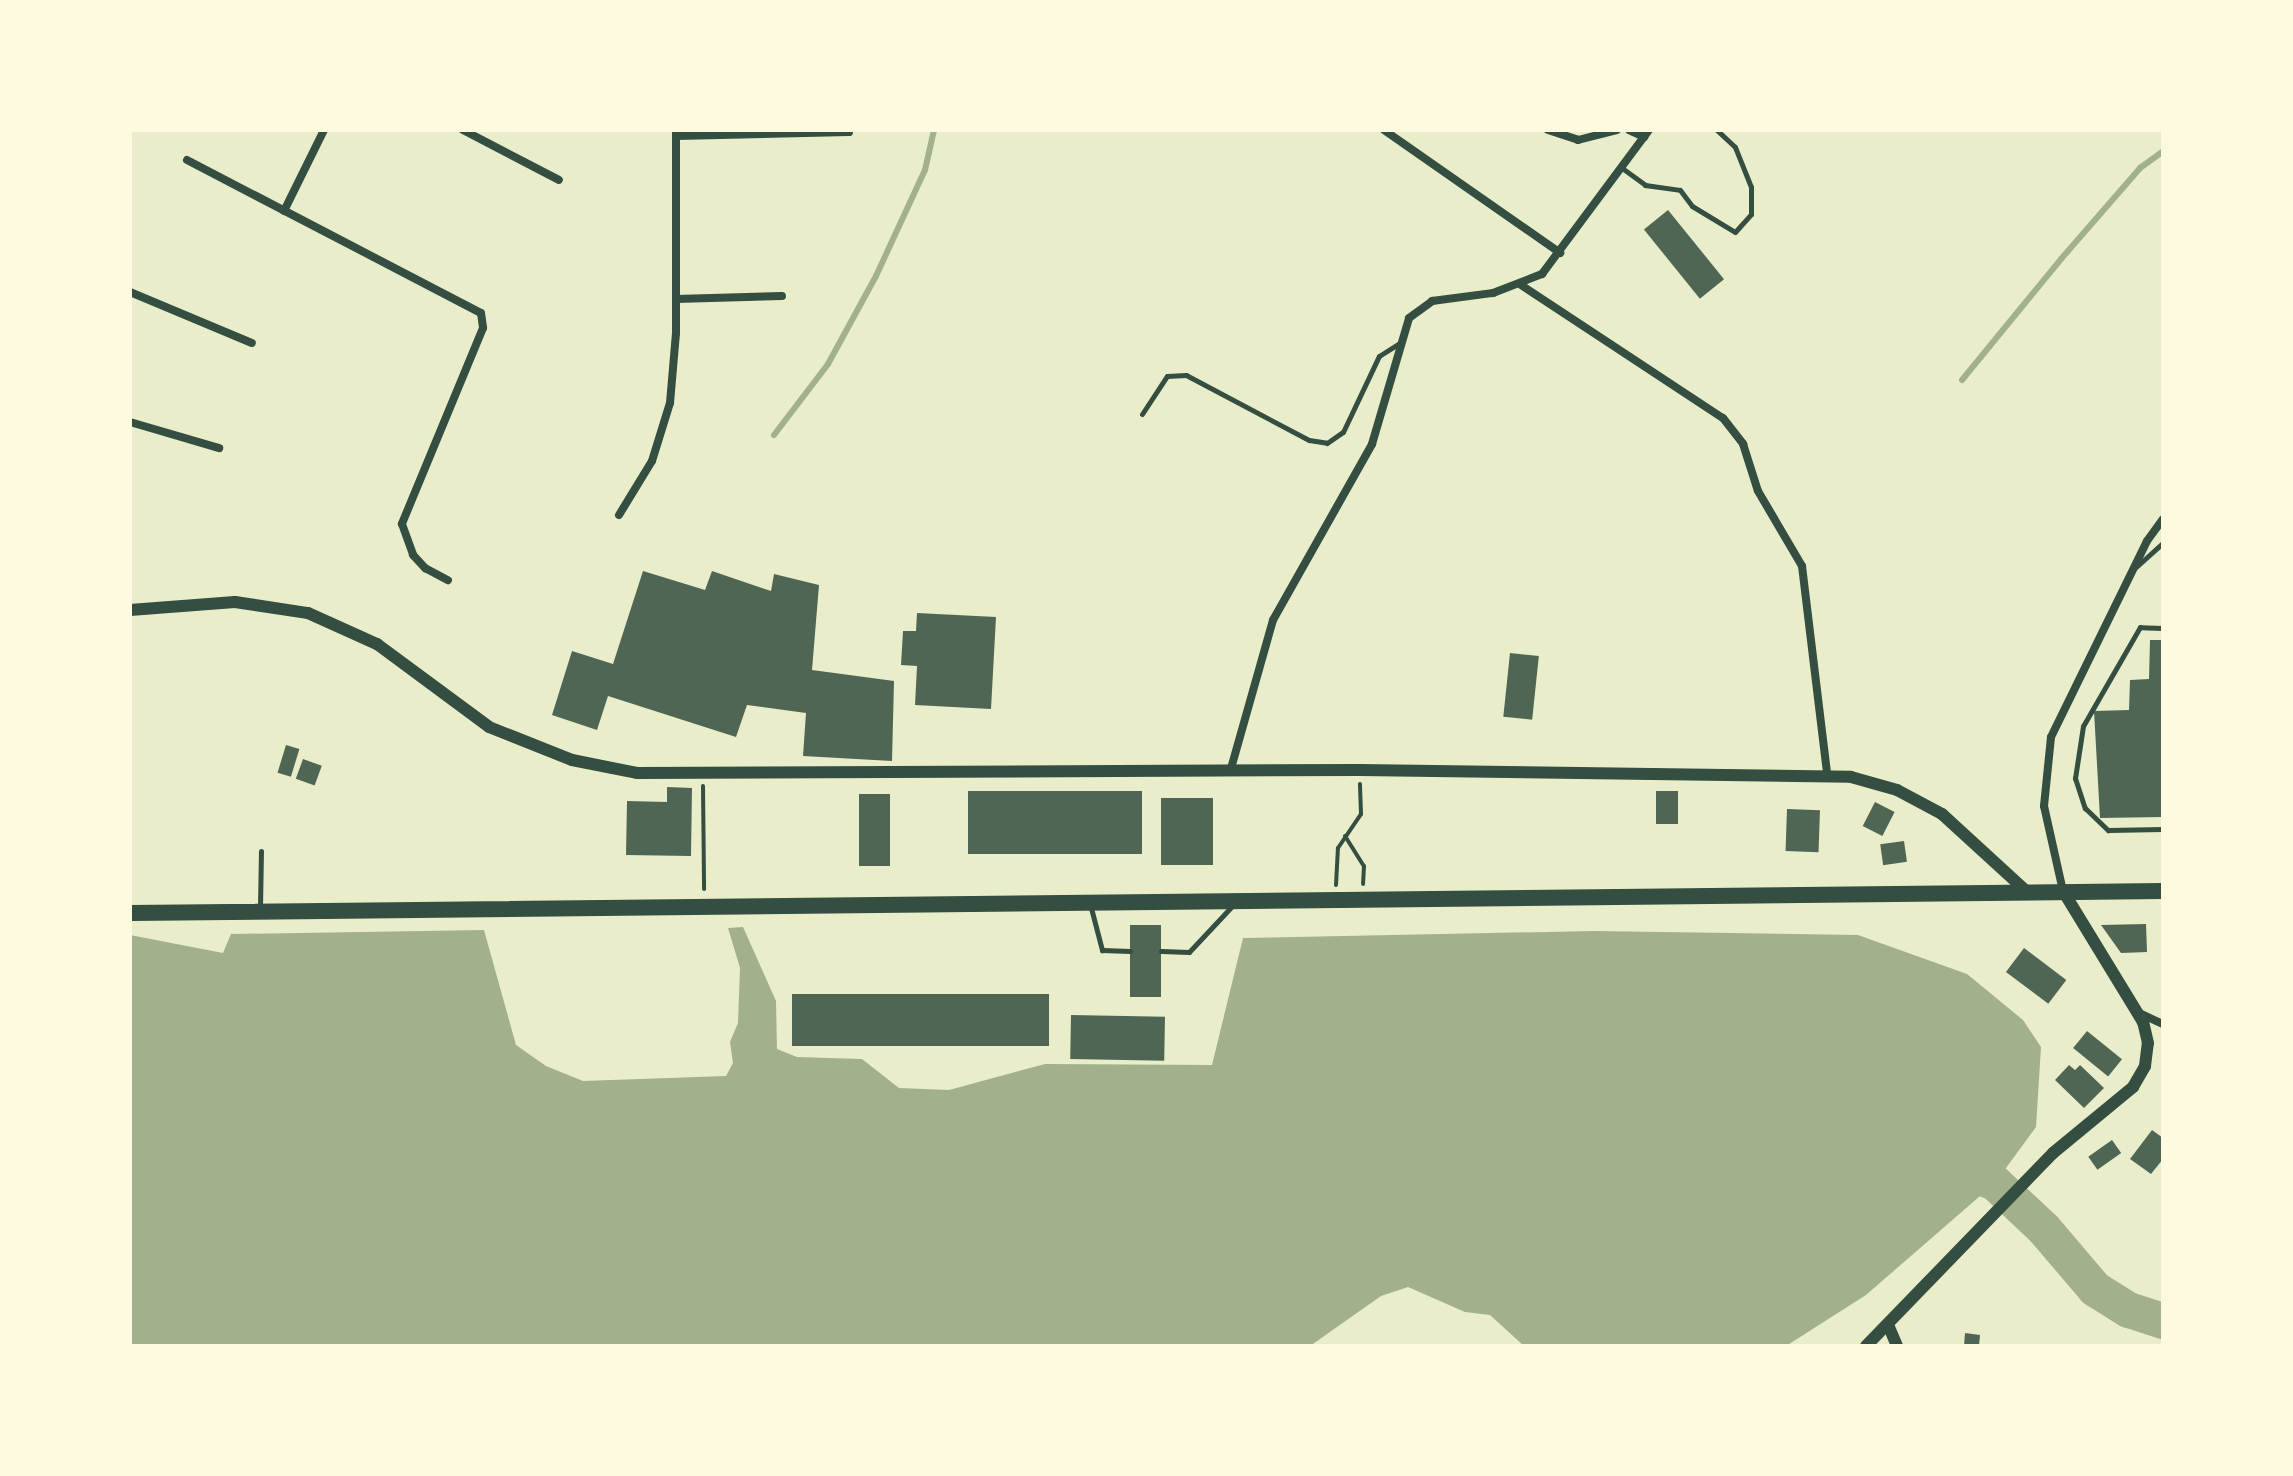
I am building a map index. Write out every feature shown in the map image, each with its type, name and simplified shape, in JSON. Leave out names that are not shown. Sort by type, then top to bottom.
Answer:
[{"type":"highway","points":[[130,913],[2163,891]]},
{"type":"street","points":[[284,211],[324,130]]},
{"type":"street","points":[[463,130],[559,180]]},
{"type":"street","points":[[1384,130],[1560,253]]},
{"type":"street","points":[[1548,130],[1578,140],[1617,130]]},
{"type":"street","points":[[1230,772],[1273,620],[1372,444],[1409,318],[1432,301],[1521,285],[1542,274],[1647,133],[1629,130]]},
{"type":"street","points":[[619,515],[652,461],[670,403],[676,299],[676,133],[849,132]]},
{"type":"street","points":[[187,160],[481,313],[483,328],[402,524],[413,555],[425,568],[448,580]]},
{"type":"street","points":[[1521,285],[1723,418],[1743,444],[1758,491],[1802,566],[1827,774]]},
{"type":"street","points":[[130,292],[252,343]]},
{"type":"street","points":[[676,299],[782,296]]},
{"type":"street","points":[[130,422],[219,448]]},
{"type":"street","points":[[1866,1346],[1957,1258],[2053,1153],[2140,1077],[2148,1043],[2138,1012],[2063,891],[2046,830],[2046,758],[2059,716],[2132,570],[2163,519]]},
{"type":"street","points":[[130,610],[235,602],[308,613],[377,644],[463,713],[516,740],[604,767],[703,775],[1360,770],[1827,774],[1874,782],[1920,801],[1962,830],[2027,892]]},
{"type":"street","points":[[2138,1012],[2163,1024]]},
{"type":"street","points":[[1889,1327],[1897,1346]]},
{"type":"lane","points":[[1622,168],[1645,185],[1680,190],[1692,206],[1735,232],[1751,214],[1751,187],[1735,147],[1717,130]]},
{"type":"lane","points":[[1142,414],[1167,376],[1186,375],[1309,440],[1327,443],[1343,432],[1379,356],[1401,342]]},
{"type":"lane","points":[[2132,570],[2163,543]]},
{"type":"lane","points":[[2163,628],[2140,627],[2083,726],[2075,778],[2085,808],[2108,830],[2163,829]]},
{"type":"lane","points":[[260,912],[261,851]]},
{"type":"lane","points":[[1161,951],[1189,952],[1236,902]]},
{"type":"lane","points":[[1089,903],[1102,950],[1130,951]]},
{"type":"path","points":[[1336,900],[1338,848],[1361,814],[1360,770]]},
{"type":"path","points":[[703,775],[704,907]]},
{"type":"path","points":[[1345,836],[1364,866],[1361,900]]},
{"type":"shaded area","points":[[743,927],[776,1001],[777,1049],[797,1057],[862,1059],[899,1088],[949,1090],[1045,1064],[1212,1065],[1243,938],[1594,931],[1858,935],[1967,974],[2023,1020],[2041,1047],[2036,1127],[1995,1183],[1866,1295],[1786,1346],[1524,1346],[1490,1315],[1465,1312],[1408,1287],[1381,1296],[1310,1346],[130,1346],[130,935],[223,953],[231,934],[484,930],[516,1045],[546,1066],[583,1081],[726,1076],[733,1063],[730,1042],[738,1023],[740,968],[728,928]]},
{"type":"building","points":[[1668,210],[1724,279],[1700,299],[1644,230]]},
{"type":"building","points":[[643,571],[705,590],[712,571],[771,591],[774,574],[819,585],[812,670],[894,681],[892,761],[803,756],[806,713],[747,705],[736,737],[608,696],[597,730],[552,715],[572,651],[613,664]]},
{"type":"building","points":[[917,613],[996,617],[991,709],[915,705],[917,666],[901,665],[903,631],[916,631]]},
{"type":"building","points":[[2150,640],[2163,640],[2163,817],[2100,818],[2094,711],[2129,710],[2130,680],[2149,679]]},
{"type":"building","points":[[1510,653],[1539,656],[1532,720],[1503,717]]},
{"type":"building","points":[[286,745],[299,749],[291,777],[278,773]]},
{"type":"building","points":[[303,759],[322,766],[315,786],[296,779]]},
{"type":"building","points":[[667,787],[692,788],[691,856],[626,855],[627,801],[667,802]]},
{"type":"building","points":[[968,791],[1142,791],[1142,854],[968,854]]},
{"type":"building","points":[[1656,791],[1678,791],[1678,824],[1656,824]]},
{"type":"building","points":[[859,794],[890,794],[890,866],[859,866]]},
{"type":"building","points":[[1161,798],[1213,798],[1213,865],[1161,865]]},
{"type":"building","points":[[1875,802],[1895,812],[1882,836],[1863,826]]},
{"type":"building","points":[[1787,809],[1820,810],[1819,852],[1786,851]]},
{"type":"building","points":[[1904,841],[1907,862],[1883,865],[1880,844]]},
{"type":"building","points":[[2146,924],[2147,952],[2121,953],[2101,925]]},
{"type":"building","points":[[1130,925],[1161,925],[1161,997],[1130,997]]},
{"type":"building","points":[[2024,948],[2066,980],[2048,1004],[2006,972]]},
{"type":"building","points":[[792,994],[1049,994],[1049,1046],[792,1046]]},
{"type":"building","points":[[1071,1015],[1165,1017],[1164,1061],[1070,1059]]},
{"type":"building","points":[[2087,1031],[2122,1059],[2108,1076],[2073,1048]]},
{"type":"building","points":[[2069,1065],[2075,1070],[2080,1065],[2104,1088],[2084,1108],[2055,1080]]},
{"type":"building","points":[[2152,1130],[2163,1138],[2163,1159],[2151,1174],[2130,1159]]},
{"type":"building","points":[[2112,1140],[2121,1153],[2097,1170],[2088,1157]]},
{"type":"building","points":[[1965,1333],[1980,1335],[1979,1346],[1964,1346]]},
{"type":"waterway","points":[[774,435],[828,364],[876,276],[925,170],[934,130]]},
{"type":"waterway","points":[[1962,380],[2140,168],[2163,151]]},
{"type":"waterway","points":[[1950,1165],[1995,1183],[2044,1229],[2095,1289],[2129,1310],[2163,1321]]}]
